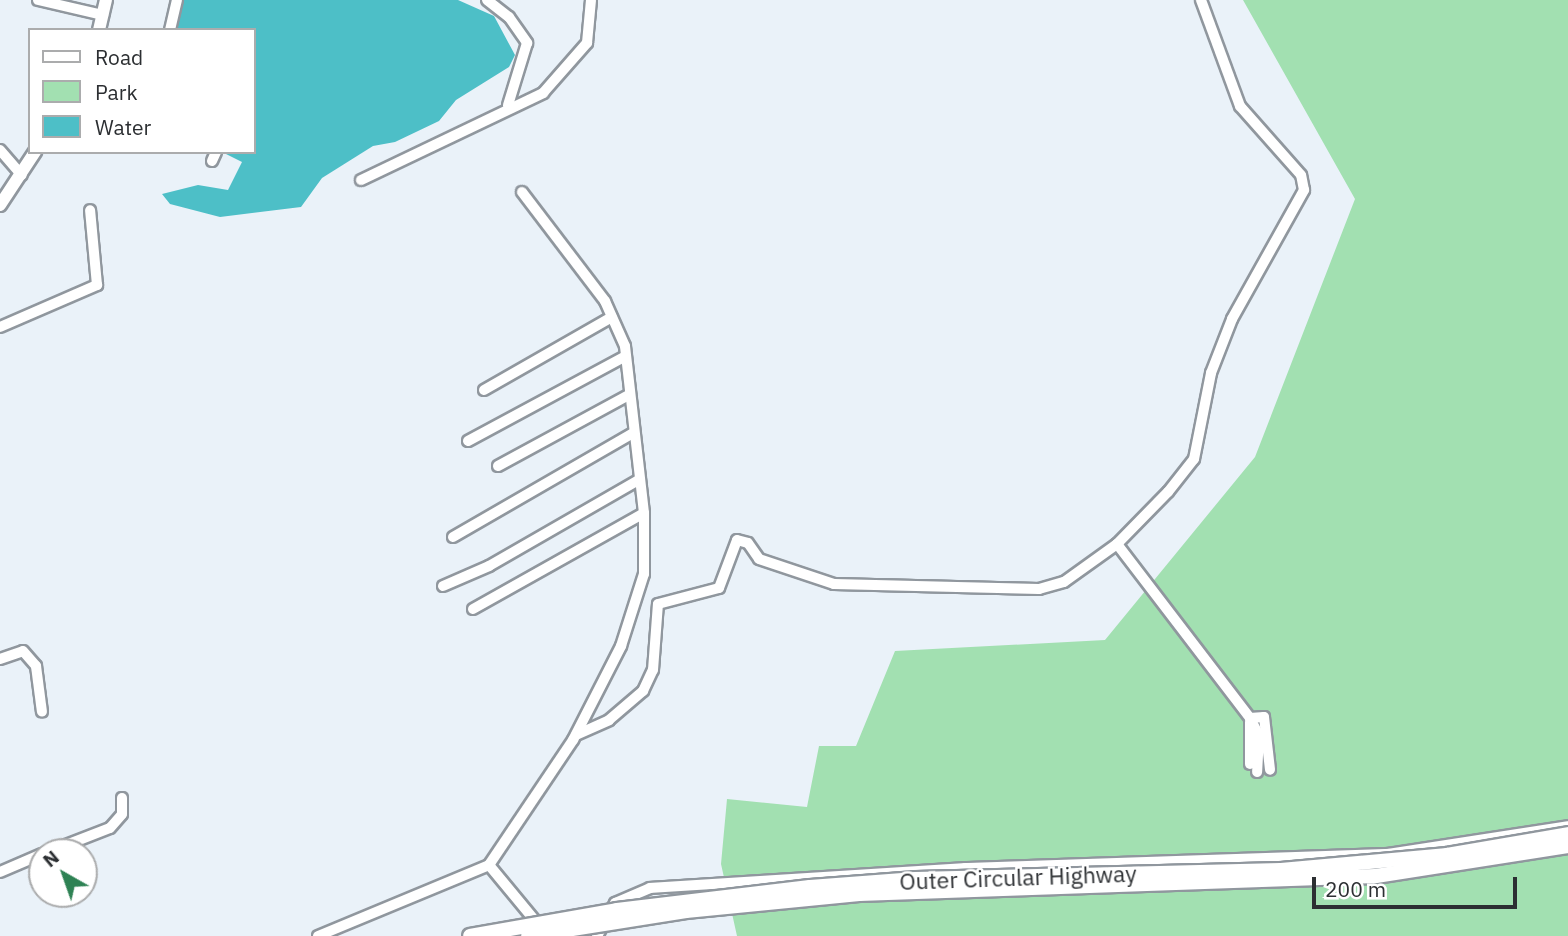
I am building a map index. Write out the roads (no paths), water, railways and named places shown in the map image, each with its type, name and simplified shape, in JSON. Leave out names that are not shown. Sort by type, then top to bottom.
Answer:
[{"type":"highway","name":"Outer Circular Highway","points":[[470,936],[617,910],[810,887],[1295,869],[1447,855],[1568,834]]},
{"type":"highway","name":"Outer Circular Highway","points":[[528,936],[686,911],[859,894],[1376,876],[1568,846]]},
{"type":"main road","points":[[100,28],[106,0]]},
{"type":"main road","points":[[0,205],[34,154]]},
{"type":"street","points":[[38,0],[103,15]]},
{"type":"street","points":[[170,28],[177,0]]},
{"type":"street","points":[[487,0],[509,17],[527,43],[508,105]]},
{"type":"street","points":[[361,180],[508,105],[543,93],[587,43],[591,0]]},
{"type":"street","points":[[576,735],[609,720],[643,691],[653,670],[658,604],[719,588],[737,540],[748,543],[759,559],[834,584],[1040,589],[1064,582],[1117,544],[1194,459],[1211,373],[1232,318],[1304,190],[1301,175],[1240,106],[1202,0]]},
{"type":"street","points":[[0,150],[22,175]]},
{"type":"street","points":[[318,936],[489,864],[576,735],[621,646],[640,586],[644,513],[637,481],[626,356],[612,317],[567,247],[522,192]]},
{"type":"street","points":[[0,327],[97,285],[90,210]]},
{"type":"street","points":[[484,390],[612,317]]},
{"type":"street","points":[[468,441],[626,356]]},
{"type":"street","points":[[498,466],[629,394]]},
{"type":"street","points":[[453,537],[633,433]]},
{"type":"street","points":[[443,586],[489,566],[637,481]]},
{"type":"street","points":[[473,609],[644,513]]},
{"type":"street","points":[[1117,544],[1250,718],[1254,768]]},
{"type":"street","points":[[0,659],[23,651],[36,666],[42,712]]},
{"type":"street","points":[[1250,718],[1264,717],[1270,770]]},
{"type":"street","points":[[84,838],[110,828],[121,814],[122,797]]},
{"type":"street","points":[[597,936],[615,903],[650,888],[965,868],[1388,854],[1568,826]]},
{"type":"street","points":[[0,872],[28,860]]},
{"type":"street","points":[[489,864],[538,918],[545,936]]},
{"type":"water","points":[[182,0],[458,0],[494,16],[515,55],[509,67],[456,100],[439,121],[395,142],[373,146],[322,178],[301,207],[220,217],[170,204],[162,194],[198,185],[228,190],[242,162],[226,154],[256,154],[256,28],[175,28]]}]
